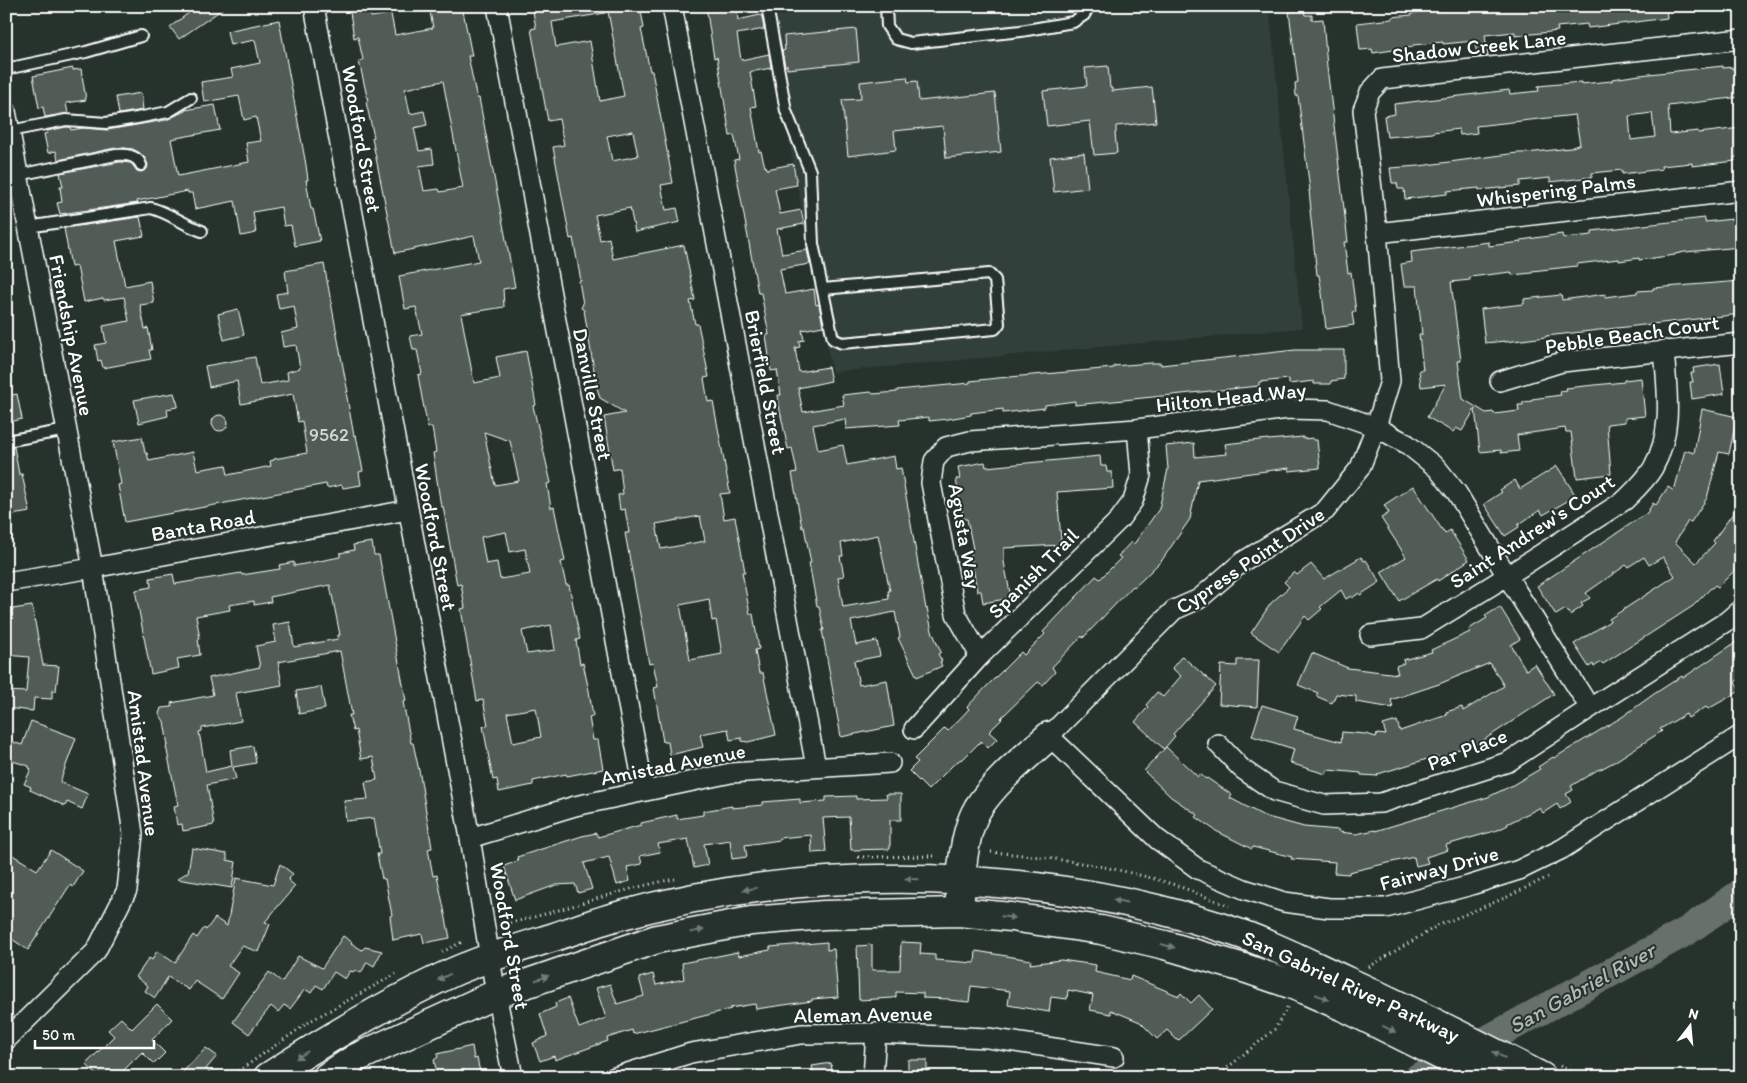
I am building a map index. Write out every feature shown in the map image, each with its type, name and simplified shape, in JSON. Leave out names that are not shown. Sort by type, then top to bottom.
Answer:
[{"type":"main road","name":"Cypress Point Drive","points":[[960,912],[961,880],[970,828],[978,809],[993,788],[1049,736]]},
{"type":"main road","name":"San Gabriel River Parkway","points":[[268,1077],[336,1033],[450,973],[489,958],[617,916],[753,888],[814,882],[879,879],[961,880],[1060,890],[1182,916],[1241,934],[1289,953],[1372,992],[1542,1077]]},
{"type":"main road","name":"San Gabriel River Parkway","points":[[327,1077],[356,1058],[496,994],[657,939],[750,921],[824,915],[960,912],[1011,916],[1119,934],[1165,944],[1229,963],[1296,986],[1346,1008],[1484,1077]]},
{"type":"street","name":"Woodford Street","points":[[314,6],[470,838],[489,958],[513,1077]]},
{"type":"street","name":"Danville Street","points":[[497,6],[644,790]]},
{"type":"street","name":"Brierfield Street","points":[[672,6],[816,767]]},
{"type":"street","name":"Shadow Creek Lane","points":[[1377,233],[1363,110],[1370,92],[1382,79],[1741,39]]},
{"type":"street","name":"Friendship Avenue","points":[[6,111],[93,568]]},
{"type":"street","name":"Whispering Palms","points":[[1377,233],[1741,191]]},
{"type":"street","name":"Cypress Point Drive","points":[[1049,736],[1174,610],[1200,599],[1242,562],[1325,511],[1360,468],[1376,427],[1390,381],[1377,233]]},
{"type":"street","name":"Pebble Beach Court","points":[[1500,380],[1562,362],[1741,343]]},
{"type":"street","name":"Saint Andrew's Court","points":[[1370,635],[1421,629],[1625,500],[1653,469],[1662,449],[1669,413],[1664,350]]},
{"type":"street","name":"Hilton Head Way","points":[[970,441],[1137,429],[1288,410],[1328,410],[1376,427],[1407,444],[1437,468],[1457,493],[1590,708]]},
{"type":"street","name":"Spanish Trail","points":[[914,729],[980,656],[1119,520],[1133,500],[1141,475],[1137,429]]},
{"type":"street","name":"Agusta Way","points":[[970,441],[946,447],[934,461],[931,483],[956,614],[980,656]]},
{"type":"street","name":"Banta Road","points":[[6,582],[93,568],[408,510]]},
{"type":"street","name":"Amistad Avenue","points":[[6,1040],[96,951],[127,890],[133,834],[93,568]]},
{"type":"street","name":"Par Place","points":[[1218,744],[1242,769],[1274,791],[1324,805],[1381,803],[1508,762],[1727,622],[1741,609]]},
{"type":"street","name":"Fairway Drive","points":[[1049,736],[1157,839],[1198,869],[1244,889],[1284,902],[1328,908],[1386,908],[1519,870],[1562,849],[1741,735]]},
{"type":"street","name":"Amistad Avenue","points":[[470,838],[575,806],[731,772],[890,763]]},
{"type":"street","name":"Aleman Avenue","points":[[615,1077],[691,1053],[792,1036],[876,1033],[988,1038],[1114,1057]]},
{"type":"street","points":[[873,1077],[876,1033]]},
{"type":"lane","points":[[767,6],[786,111],[810,171],[813,244],[833,339],[842,343],[995,329],[999,324],[995,280],[989,274],[823,289]]},
{"type":"lane","points":[[887,6],[887,26],[896,39],[911,43],[1021,31],[1073,22],[1084,15],[1088,6]]},
{"type":"lane","points":[[6,70],[86,52],[141,36]]},
{"type":"lane","points":[[10,131],[66,120],[106,122],[137,118],[168,112],[176,109],[191,98]]},
{"type":"lane","points":[[18,175],[121,154],[133,157],[141,165]]},
{"type":"lane","points":[[28,227],[151,208],[163,211],[189,227],[202,231]]},
{"type":"lane","points":[[6,441],[67,430]]},
{"type":"path","points":[[1216,1077],[1275,1029],[1287,1008],[1296,986]]},
{"type":"shaded area","points":[[764,6],[1269,6],[1302,328],[832,372]]},
{"type":"building","points":[[198,6],[227,6],[179,39],[170,27]]},
{"type":"building","points":[[349,6],[369,6],[371,17],[391,14],[395,35],[433,28],[429,6],[462,6],[472,56],[468,56],[477,98],[479,98],[515,287],[503,289],[504,307],[461,314],[474,383],[500,378],[496,357],[526,351],[536,405],[533,406],[551,483],[547,484],[551,508],[554,507],[565,561],[561,562],[566,585],[569,585],[580,639],[576,640],[580,664],[583,663],[589,691],[593,716],[589,717],[593,740],[598,740],[603,769],[533,781],[533,785],[499,792],[497,779],[493,780],[483,726],[488,725],[483,700],[477,701],[461,609],[465,608],[461,584],[457,585],[443,506],[441,507],[433,453],[436,452],[432,427],[428,428],[418,375],[422,374],[417,350],[413,350],[410,336],[422,334],[416,307],[405,309],[399,276],[479,261],[474,236],[395,253],[359,61],[363,60],[358,37],[354,38]],"holes":[[[443,81],[463,188],[440,192],[439,189],[424,191],[419,166],[434,164],[432,149],[419,151],[414,128],[427,125],[424,111],[410,114],[405,89]],[[484,432],[510,441],[519,481],[495,485]],[[506,532],[510,552],[525,549],[530,574],[500,579],[497,562],[486,564],[481,537]],[[551,625],[555,650],[527,654],[522,631]],[[536,708],[541,737],[513,743],[507,713]]]},
{"type":"building","points":[[532,6],[604,6],[605,13],[552,22],[556,47],[590,41],[600,101],[624,96],[607,6],[640,6],[644,28],[641,29],[650,71],[652,71],[673,183],[661,185],[666,210],[677,208],[680,222],[635,232],[630,208],[595,215],[600,240],[609,238],[613,259],[684,245],[695,300],[690,301],[695,324],[698,324],[709,377],[704,378],[708,402],[713,401],[730,493],[720,494],[724,519],[735,517],[745,572],[742,572],[750,614],[753,614],[759,649],[755,650],[759,673],[763,673],[776,735],[748,742],[742,741],[742,738],[730,740],[728,729],[700,734],[703,747],[670,755],[668,742],[663,742],[654,688],[658,687],[653,663],[649,664],[625,533],[629,533],[625,509],[620,510],[618,495],[623,494],[620,468],[613,470],[604,417],[625,413],[600,398],[597,388],[584,310],[581,308],[583,304],[579,281],[581,281],[573,238],[570,239],[553,147],[564,145],[559,119],[548,121],[531,29],[536,28]],"holes":[[[633,131],[638,156],[612,161],[607,136]],[[700,516],[705,541],[661,549],[656,524]],[[709,599],[712,621],[716,620],[722,654],[690,660],[680,605]]]},
{"type":"building","points":[[706,6],[736,6],[738,20],[760,15],[762,17],[764,29],[737,34],[741,60],[769,54],[771,68],[750,72],[756,106],[751,107],[759,152],[761,151],[767,169],[793,164],[797,185],[775,189],[780,214],[801,210],[804,224],[777,229],[782,254],[807,250],[810,264],[780,269],[785,294],[814,289],[816,305],[819,304],[823,326],[802,330],[804,340],[799,341],[800,347],[795,348],[799,372],[828,367],[831,381],[798,388],[803,412],[844,405],[842,395],[897,392],[897,390],[970,383],[970,381],[998,378],[1150,363],[1161,363],[1161,365],[1295,350],[1344,350],[1344,379],[1331,381],[1331,384],[1314,384],[1314,381],[1289,384],[1289,379],[1259,382],[1259,386],[1075,405],[1075,401],[1045,405],[1045,408],[1003,413],[1003,409],[971,413],[971,415],[948,419],[929,421],[929,417],[899,420],[900,425],[846,429],[845,419],[813,425],[818,450],[843,445],[847,465],[894,456],[896,469],[901,468],[926,609],[932,631],[941,652],[938,654],[942,661],[940,662],[942,666],[917,677],[898,638],[900,637],[895,612],[851,621],[856,645],[877,641],[880,656],[854,661],[859,685],[887,680],[894,726],[841,737],[822,630],[824,630],[819,606],[817,606],[809,563],[811,563],[804,527],[802,528],[792,473],[797,472],[792,448],[788,449],[780,411],[778,395],[781,395],[777,370],[771,371],[766,335],[769,335],[761,293],[758,293],[734,160],[739,159],[734,135],[730,136],[717,57],[714,58]],"holes":[[[878,535],[890,591],[888,591],[889,599],[843,607],[838,577],[844,576],[840,556],[843,556],[841,543]]]},
{"type":"building","points":[[1498,6],[1666,6],[1667,18],[1588,28],[1587,24],[1557,27],[1558,31],[1515,36],[1515,32],[1485,35],[1488,56],[1478,57],[1474,41],[1413,45],[1413,47],[1373,53],[1372,49],[1360,50],[1357,23],[1392,19],[1392,17],[1412,15],[1412,13]]},
{"type":"building","points":[[1304,10],[1305,15],[1312,15],[1312,20],[1323,19],[1348,242],[1344,242],[1348,273],[1351,272],[1356,312],[1352,313],[1354,325],[1326,329],[1319,275],[1317,275],[1310,210],[1310,190],[1298,96],[1296,96],[1295,83],[1298,82],[1289,12]]},
{"type":"building","points":[[279,20],[306,165],[308,180],[306,180],[311,209],[313,209],[320,241],[295,246],[291,225],[284,226],[281,207],[253,212],[256,233],[241,236],[235,201],[195,209],[192,193],[188,193],[188,191],[137,201],[138,203],[60,214],[57,203],[62,202],[60,187],[63,187],[60,173],[120,162],[131,163],[137,171],[141,172],[147,169],[148,165],[140,153],[133,149],[124,148],[115,148],[58,160],[56,151],[48,153],[44,134],[48,133],[47,131],[66,127],[70,127],[71,130],[83,128],[107,130],[166,120],[185,110],[215,105],[220,130],[171,139],[178,176],[249,162],[246,143],[261,141],[256,117],[244,120],[239,96],[204,102],[201,82],[233,77],[231,69],[260,63],[255,40],[230,45],[227,31]]},
{"type":"building","points":[[856,29],[859,62],[787,69],[787,65],[785,66],[782,51],[785,50],[784,36]]},
{"type":"building","points":[[1108,66],[1110,88],[1112,88],[1112,91],[1152,87],[1156,122],[1116,126],[1117,153],[1094,155],[1090,121],[1047,126],[1043,91],[1087,86],[1085,68]]},
{"type":"building","points":[[1723,66],[1723,68],[1732,67],[1732,69],[1737,69],[1740,97],[1668,106],[1670,134],[1741,128],[1741,157],[1734,157],[1735,161],[1692,166],[1692,163],[1661,166],[1662,169],[1622,174],[1622,170],[1592,173],[1592,177],[1550,182],[1550,178],[1520,181],[1520,186],[1447,191],[1447,194],[1405,199],[1404,189],[1398,189],[1397,183],[1392,183],[1390,168],[1570,148],[1580,144],[1575,115],[1476,126],[1477,133],[1460,135],[1459,129],[1387,137],[1384,116],[1395,114],[1394,104],[1509,90],[1510,94],[1539,91],[1538,86],[1612,81],[1612,79]],"holes":[[[1652,113],[1655,137],[1631,140],[1629,116]]]},
{"type":"building","points":[[73,68],[73,70],[81,69],[86,100],[66,103],[68,113],[45,117],[43,107],[39,108],[33,76]]},
{"type":"building","points":[[907,77],[908,82],[917,81],[919,101],[995,93],[1001,152],[946,158],[943,126],[894,131],[896,150],[848,156],[842,100],[861,99],[860,82]]},
{"type":"building","points":[[141,93],[143,110],[119,114],[116,97]]},
{"type":"building","points":[[1084,153],[1088,188],[1054,192],[1050,157]]},
{"type":"building","points":[[140,217],[144,236],[116,241],[125,286],[150,281],[154,303],[140,305],[145,329],[148,328],[152,350],[149,350],[151,359],[103,368],[101,360],[98,361],[95,345],[106,343],[103,326],[129,321],[124,297],[104,300],[103,298],[84,302],[77,266],[71,267],[64,228]]},
{"type":"building","points":[[1705,218],[1705,222],[1741,218],[1741,247],[1685,252],[1639,260],[1639,258],[1619,261],[1619,259],[1577,264],[1577,266],[1532,271],[1532,273],[1512,275],[1511,272],[1470,277],[1470,280],[1451,282],[1461,361],[1458,361],[1463,399],[1486,413],[1519,411],[1518,405],[1523,405],[1523,402],[1561,395],[1560,391],[1567,390],[1566,388],[1624,382],[1624,380],[1641,378],[1645,416],[1625,418],[1625,422],[1607,424],[1611,474],[1577,478],[1571,432],[1566,432],[1565,428],[1517,435],[1519,451],[1501,453],[1501,450],[1480,452],[1475,409],[1462,431],[1456,428],[1453,432],[1427,417],[1446,384],[1421,387],[1419,370],[1423,370],[1419,335],[1422,335],[1417,286],[1404,286],[1401,264],[1412,262],[1411,252],[1489,242],[1489,246],[1562,234],[1563,238],[1592,235],[1592,231]]},
{"type":"building","points":[[324,264],[348,392],[346,392],[354,436],[356,435],[363,471],[359,472],[361,485],[343,488],[342,485],[327,488],[326,484],[125,522],[118,485],[121,484],[113,442],[142,437],[145,453],[147,453],[149,461],[193,452],[197,470],[226,465],[228,475],[271,466],[270,461],[274,459],[307,453],[302,421],[298,422],[293,394],[241,404],[237,381],[209,387],[205,366],[255,357],[260,385],[288,380],[287,372],[300,368],[296,345],[283,347],[281,333],[298,329],[294,306],[279,309],[276,294],[288,292],[285,271]]},
{"type":"building","points":[[1741,281],[1741,314],[1485,343],[1481,309],[1524,304],[1524,299],[1561,295],[1562,300],[1605,294],[1605,297],[1653,290],[1653,288]]},
{"type":"building","points":[[238,309],[244,335],[224,340],[218,314]]},
{"type":"building","points":[[1720,364],[1724,394],[1692,399],[1690,382],[1693,382],[1691,373],[1694,373],[1693,368]]},
{"type":"building","points":[[174,393],[178,405],[177,407],[167,409],[168,416],[139,423],[134,400]]},
{"type":"building","points":[[17,394],[22,419],[6,423],[6,396]]},
{"type":"building","points":[[1702,409],[1737,417],[1729,454],[1719,452],[1707,498],[1691,522],[1688,521],[1675,542],[1696,563],[1715,543],[1713,541],[1741,502],[1741,564],[1718,587],[1715,585],[1711,588],[1693,606],[1603,664],[1601,662],[1594,667],[1593,664],[1589,667],[1574,644],[1675,576],[1663,557],[1649,565],[1644,557],[1628,567],[1626,565],[1586,593],[1590,598],[1581,603],[1583,606],[1570,615],[1566,609],[1556,615],[1537,586],[1647,513],[1653,503],[1656,505],[1668,487],[1674,491],[1685,450],[1694,453]]},
{"type":"building","points":[[217,415],[223,415],[228,420],[226,429],[217,431],[212,426],[212,420]]},
{"type":"building","points":[[1303,437],[1303,439],[1313,438],[1313,440],[1317,440],[1320,468],[1289,471],[1289,468],[1198,480],[1190,519],[1162,560],[1142,580],[1133,586],[1052,667],[1055,672],[1043,685],[1038,682],[1001,718],[989,732],[997,739],[988,748],[981,741],[928,790],[909,771],[918,762],[914,759],[945,728],[948,731],[969,709],[967,707],[1021,652],[1024,655],[1045,634],[1043,632],[1096,576],[1100,579],[1121,558],[1118,556],[1131,542],[1134,544],[1159,509],[1168,469],[1166,446],[1194,443],[1195,457],[1227,454],[1225,444]]},
{"type":"building","points":[[14,447],[19,474],[22,474],[30,512],[6,516],[6,448]]},
{"type":"building","points":[[1100,456],[1101,466],[1106,466],[1107,472],[1112,472],[1113,488],[1057,492],[1060,545],[1004,548],[1004,562],[1011,598],[983,603],[981,591],[977,591],[970,549],[973,549],[967,519],[964,519],[959,497],[956,479],[960,479],[958,467],[985,462],[986,467]]},
{"type":"building","points":[[1557,466],[1576,496],[1543,515],[1540,510],[1505,536],[1484,504],[1502,492],[1500,490],[1515,480],[1520,489]]},
{"type":"building","points":[[1413,486],[1445,534],[1450,530],[1469,560],[1438,581],[1437,579],[1399,601],[1381,572],[1406,557],[1381,518],[1389,513],[1384,505]]},
{"type":"building","points":[[372,542],[374,555],[379,555],[406,701],[403,702],[411,743],[413,743],[420,775],[432,848],[428,849],[433,876],[437,875],[450,938],[424,943],[422,934],[393,940],[390,916],[392,915],[385,879],[382,879],[377,854],[380,854],[374,818],[346,821],[344,801],[368,799],[365,782],[377,780],[373,757],[361,759],[356,730],[353,731],[349,715],[352,715],[340,651],[278,662],[282,685],[236,693],[241,721],[202,728],[202,731],[199,732],[206,772],[232,766],[230,750],[253,746],[256,763],[233,767],[236,779],[207,785],[214,825],[183,831],[182,824],[177,825],[174,806],[178,805],[166,746],[168,746],[164,721],[159,714],[161,708],[172,707],[171,703],[213,695],[209,678],[260,667],[256,646],[276,642],[273,625],[290,622],[294,647],[338,639],[338,635],[340,635],[330,585],[270,597],[271,602],[254,605],[254,601],[229,605],[230,610],[196,616],[200,639],[198,639],[200,655],[177,659],[179,668],[151,674],[136,595],[136,590],[151,587],[150,578],[173,574],[175,584],[241,573],[242,575],[280,569],[279,565],[294,562],[294,566],[340,557],[340,553],[354,550],[353,545]]},
{"type":"building","points":[[1361,557],[1364,561],[1366,560],[1380,582],[1352,598],[1351,596],[1346,599],[1341,590],[1320,607],[1322,609],[1309,620],[1305,616],[1279,652],[1251,633],[1271,603],[1289,587],[1284,582],[1294,572],[1297,575],[1311,564],[1324,579]]},
{"type":"building","points":[[32,606],[43,665],[59,666],[56,691],[52,691],[52,699],[34,698],[33,711],[6,708],[6,691],[26,692],[29,657],[6,655],[6,610]]},
{"type":"building","points":[[1500,607],[1520,639],[1511,645],[1526,670],[1535,664],[1554,694],[1479,743],[1453,751],[1454,753],[1438,758],[1437,756],[1378,774],[1377,776],[1328,770],[1326,774],[1290,763],[1294,749],[1252,736],[1262,705],[1298,716],[1294,729],[1341,742],[1342,732],[1366,734],[1376,737],[1377,734],[1386,735],[1383,725],[1397,721],[1400,731],[1447,715],[1446,712],[1462,707],[1463,711],[1504,686],[1490,663],[1439,684],[1391,700],[1393,708],[1356,702],[1356,696],[1336,694],[1332,703],[1316,696],[1318,693],[1298,685],[1312,653],[1348,668],[1398,674],[1396,666],[1404,663],[1403,660],[1432,652],[1431,650],[1470,632],[1469,629]]},
{"type":"building","points":[[1736,642],[1741,649],[1741,678],[1735,682],[1740,691],[1688,718],[1686,714],[1660,729],[1662,731],[1614,762],[1571,786],[1573,790],[1566,794],[1571,802],[1560,809],[1557,804],[1543,813],[1539,808],[1498,830],[1446,845],[1448,850],[1426,857],[1428,863],[1416,866],[1414,857],[1349,872],[1349,874],[1334,873],[1335,862],[1291,859],[1292,857],[1253,847],[1252,849],[1216,831],[1196,817],[1198,815],[1171,797],[1144,771],[1166,747],[1198,777],[1200,774],[1207,778],[1232,795],[1230,798],[1264,816],[1304,827],[1339,830],[1339,832],[1356,834],[1375,831],[1488,797],[1511,786],[1540,769],[1538,767],[1553,757],[1622,717],[1654,694],[1682,676],[1683,678]]},
{"type":"building","points":[[1182,656],[1216,686],[1173,734],[1175,736],[1164,749],[1135,722],[1148,707],[1146,705],[1157,692],[1163,697],[1181,676],[1172,668]]},
{"type":"building","points":[[1237,660],[1259,660],[1257,707],[1219,704],[1221,665],[1237,666]]},
{"type":"building","points":[[321,687],[325,709],[299,714],[296,691]]},
{"type":"building","points":[[31,721],[76,738],[60,782],[88,794],[82,809],[67,802],[65,806],[30,790],[31,787],[24,784],[31,769],[29,766],[6,759],[6,740],[22,745]]},
{"type":"building","points":[[886,794],[901,794],[901,820],[890,820],[890,849],[851,850],[849,817],[823,818],[826,852],[812,853],[811,835],[779,838],[780,840],[745,845],[747,857],[732,859],[730,840],[704,844],[708,865],[694,868],[688,839],[658,844],[660,852],[640,856],[642,864],[627,867],[630,881],[617,885],[609,857],[584,863],[592,889],[578,893],[575,884],[556,885],[515,900],[504,866],[518,861],[517,857],[582,836],[596,833],[598,837],[641,825],[641,823],[677,815],[677,819],[703,815],[703,811],[732,806],[732,808],[763,805],[763,802],[800,799],[800,803],[826,801],[826,797],[856,796],[856,799],[887,798]]},
{"type":"building","points":[[192,848],[227,854],[227,860],[236,862],[232,888],[177,879],[188,872]]},
{"type":"building","points":[[51,850],[83,871],[73,887],[70,885],[28,950],[6,935],[6,851],[37,870]]},
{"type":"building","points":[[280,864],[293,874],[288,880],[295,886],[265,922],[270,924],[259,952],[242,946],[228,966],[239,973],[222,999],[195,981],[189,990],[168,977],[155,998],[145,991],[148,986],[136,977],[149,958],[152,960],[157,951],[175,963],[193,935],[197,938],[215,918],[227,926],[236,878],[273,885]]},
{"type":"building","points":[[343,936],[362,950],[365,947],[382,951],[374,966],[367,962],[361,973],[355,970],[353,972],[350,971],[345,979],[334,972],[323,989],[316,985],[311,993],[305,989],[290,1009],[284,1005],[278,1012],[271,1006],[249,1034],[233,1022],[269,972],[282,982],[298,956],[322,968]]},
{"type":"building","points":[[827,942],[827,950],[834,949],[838,997],[812,999],[812,1001],[756,1009],[755,1004],[730,1008],[633,1034],[632,1030],[607,1038],[608,1041],[555,1060],[554,1056],[540,1061],[533,1043],[547,1036],[540,1014],[556,1007],[555,1003],[568,998],[579,1028],[606,1018],[596,988],[610,984],[617,1004],[644,996],[639,978],[653,974],[656,985],[684,979],[682,963],[738,952],[739,956],[770,950],[770,947]]},
{"type":"building","points":[[901,942],[921,943],[920,954],[935,955],[935,960],[975,963],[976,951],[1031,960],[1030,964],[1061,960],[1096,965],[1095,972],[1130,980],[1131,976],[1179,996],[1181,993],[1191,1003],[1199,995],[1212,1009],[1178,1041],[1167,1030],[1157,1039],[1140,1022],[1111,1010],[1111,1014],[1090,1010],[1093,995],[1068,990],[1067,999],[1051,997],[1049,1012],[1008,1005],[1010,991],[971,986],[969,1002],[923,998],[923,993],[896,992],[896,997],[893,998],[859,1000],[857,946],[872,945],[872,970],[900,970]]},
{"type":"building","points":[[157,1004],[172,1019],[152,1040],[165,1053],[154,1064],[142,1052],[117,1077],[98,1077],[86,1064],[114,1036],[108,1030],[121,1018],[132,1029]]},
{"type":"building","points":[[472,1046],[474,1059],[477,1058],[481,1077],[456,1077],[455,1071],[437,1074],[434,1060],[438,1057],[437,1054]]},
{"type":"building","points":[[206,1048],[217,1056],[206,1069],[214,1077],[178,1077]]},
{"type":"building","points":[[908,1060],[927,1060],[927,1077],[908,1077]]},
{"type":"building","points":[[831,1063],[833,1077],[814,1077],[812,1066]]},
{"type":"waterway","name":"San Gabriel River","points":[[1419,1077],[1687,931],[1741,893]]}]
